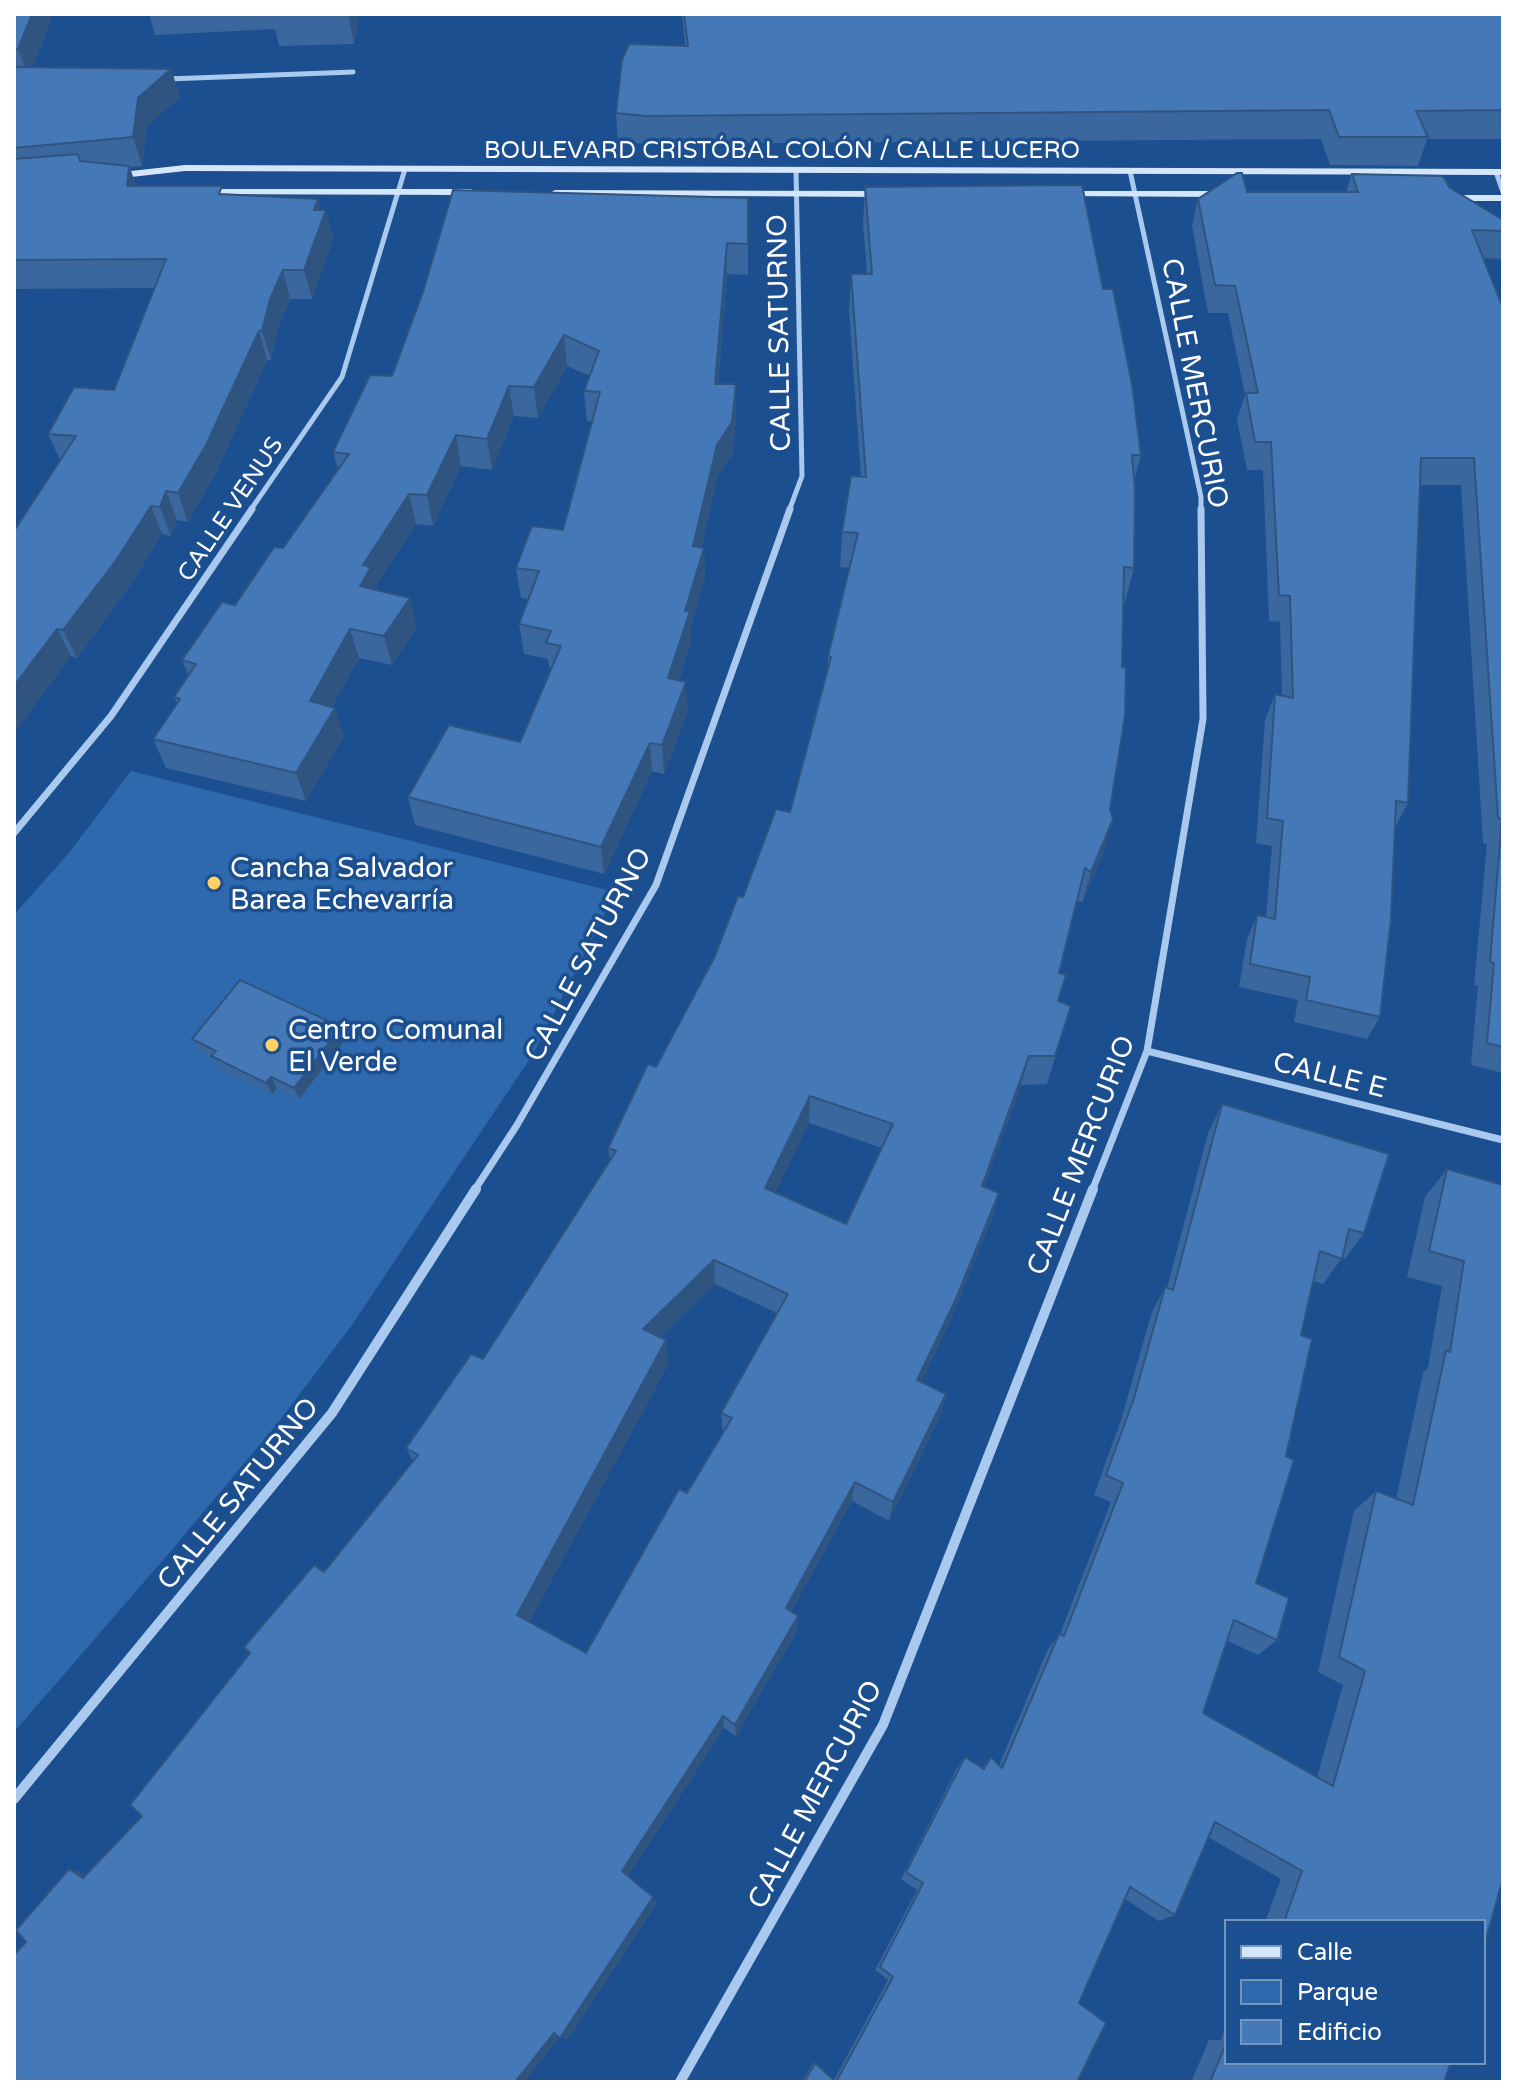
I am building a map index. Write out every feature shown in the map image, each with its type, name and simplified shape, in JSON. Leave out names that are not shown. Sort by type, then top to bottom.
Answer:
[{"type":"street","points":[[153,79],[353,72]]},
{"type":"street","name":"BOULEVARD CRISTÓBAL COLÓN / CALLE LUCERO","points":[[125,188],[108,182],[185,168],[1500,172]]},
{"type":"street","name":"CALLE VENUS","points":[[14,833],[111,716],[342,377],[405,169]]},
{"type":"street","name":"CALLE SATURNO","points":[[14,1799],[332,1413],[517,1125],[656,885],[802,476],[796,170]]},
{"type":"street","name":"CALLE MERCURIO","points":[[680,2082],[883,1725],[1147,1051],[1203,719],[1201,497],[1130,171]]},
{"type":"street","points":[[1500,172],[1503,192]]},
{"type":"street","name":"BOULEVARD CRISTÓBAL COLÓN / CALLE LUCERO","points":[[188,192],[479,192]]},
{"type":"street","name":"BOULEVARD CRISTÓBAL COLÓN / CALLE LUCERO","points":[[542,193],[889,194]]},
{"type":"street","name":"BOULEVARD CRISTÓBAL COLÓN / CALLE LUCERO","points":[[1043,193],[1231,194]]},
{"type":"street","points":[[1439,197],[1503,198]]},
{"type":"street","name":"CALLE E","points":[[1147,1051],[1503,1140]]},
{"type":"green space","points":[[131,771],[616,892],[533,1054],[352,1325],[274,1428],[14,1732],[14,915],[68,854]]},
{"type":"building","points":[[14,14],[32,14],[18,49],[14,50]]},
{"type":"building","points":[[684,14],[1503,14],[1503,110],[1416,111],[1428,137],[1339,137],[1329,110],[646,116],[616,113],[622,60],[629,44],[688,46]]},
{"type":"building","points":[[14,67],[171,69],[138,98],[133,137],[14,148]]},
{"type":"building","points":[[78,154],[80,161],[129,166],[127,186],[222,186],[219,194],[318,199],[314,210],[326,210],[304,270],[283,270],[270,299],[262,331],[259,331],[206,445],[178,493],[166,491],[160,507],[151,506],[117,559],[63,630],[57,629],[14,686],[14,531],[76,436],[48,434],[74,387],[114,390],[166,259],[14,260],[14,159]]},
{"type":"building","points":[[1237,173],[1242,173],[1247,192],[1358,192],[1352,174],[1443,176],[1449,187],[1503,220],[1503,231],[1472,230],[1503,308],[1503,1047],[1487,1043],[1494,963],[1490,962],[1502,819],[1498,818],[1474,458],[1421,458],[1408,803],[1396,801],[1391,919],[1380,1017],[1306,1000],[1310,977],[1250,964],[1257,915],[1275,919],[1283,821],[1267,818],[1275,694],[1293,698],[1290,596],[1279,595],[1271,442],[1255,442],[1246,393],[1258,393],[1235,286],[1215,285],[1198,199]]},
{"type":"building","points":[[1082,185],[1103,289],[1113,289],[1132,384],[1141,455],[1132,455],[1134,568],[1124,567],[1122,667],[1126,668],[1125,716],[1110,809],[1113,819],[1091,872],[1085,868],[1059,973],[1066,975],[1058,1001],[1071,1006],[1055,1056],[1029,1056],[982,1186],[999,1193],[955,1301],[917,1380],[946,1394],[893,1502],[855,1482],[786,1608],[798,1616],[735,1725],[723,1716],[622,1871],[653,1897],[560,2038],[554,2033],[515,2082],[14,2082],[14,1955],[26,1942],[16,1930],[69,1869],[83,1878],[142,1816],[130,1805],[250,1653],[244,1647],[314,1565],[324,1572],[418,1455],[406,1448],[471,1354],[483,1359],[616,1151],[608,1148],[648,1064],[656,1067],[715,956],[738,896],[743,897],[776,809],[790,812],[831,657],[828,656],[858,533],[842,532],[851,476],[866,477],[851,274],[872,274],[865,187]],"holes":[[[810,1096],[893,1124],[846,1224],[765,1188]],[[714,1260],[788,1294],[721,1413],[732,1418],[687,1493],[679,1489],[586,1653],[517,1615],[666,1340],[643,1329]]]},
{"type":"building","points":[[453,190],[748,198],[748,244],[727,243],[715,384],[736,384],[732,422],[717,445],[693,546],[704,548],[685,611],[690,611],[668,678],[686,682],[662,745],[650,743],[601,847],[408,797],[449,725],[520,742],[561,646],[546,643],[551,631],[519,624],[539,571],[516,568],[532,526],[563,530],[600,392],[584,391],[599,351],[564,335],[534,387],[509,386],[487,439],[456,435],[427,495],[409,494],[363,565],[371,567],[360,586],[410,598],[384,636],[350,629],[310,701],[335,708],[296,773],[153,739],[180,699],[174,697],[196,664],[182,660],[222,602],[235,605],[274,547],[283,548],[349,454],[333,452],[370,375],[392,376],[423,292]]},
{"type":"building","name":"Centro Comunal El Verde","points":[[240,980],[341,1027],[294,1088],[271,1077],[266,1083],[211,1056],[216,1051],[192,1039]]},
{"type":"building","points":[[1222,1104],[1389,1154],[1364,1233],[1349,1229],[1342,1259],[1320,1251],[1301,1335],[1312,1339],[1286,1456],[1294,1460],[1256,1583],[1289,1598],[1277,1640],[1234,1620],[1203,1713],[1333,1786],[1365,1671],[1339,1657],[1376,1491],[1413,1505],[1446,1350],[1450,1352],[1464,1261],[1429,1251],[1447,1169],[1503,1185],[1503,1878],[1485,1943],[1485,1920],[1285,1920],[1302,1871],[1215,1822],[1175,1915],[1130,1887],[1079,2003],[1106,2023],[1077,2082],[836,2082],[893,1977],[880,1967],[923,1883],[906,1872],[965,1757],[984,1769],[991,1757],[1002,1768],[1059,1634],[1064,1636],[1123,1483],[1106,1475],[1134,1398],[1165,1287],[1173,1290]]},
{"type":"building","points":[[1225,2046],[1225,2064],[1450,2064],[1444,2082],[1210,2082]]},
{"type":"building","points":[[815,2063],[836,2082],[804,2082]]},
{"type":"place","name":"Cancha Salvador Barea Echevarría","points":[[214,883]]},
{"type":"place","name":"Centro Comunal El Verde","points":[[272,1045]]}]
